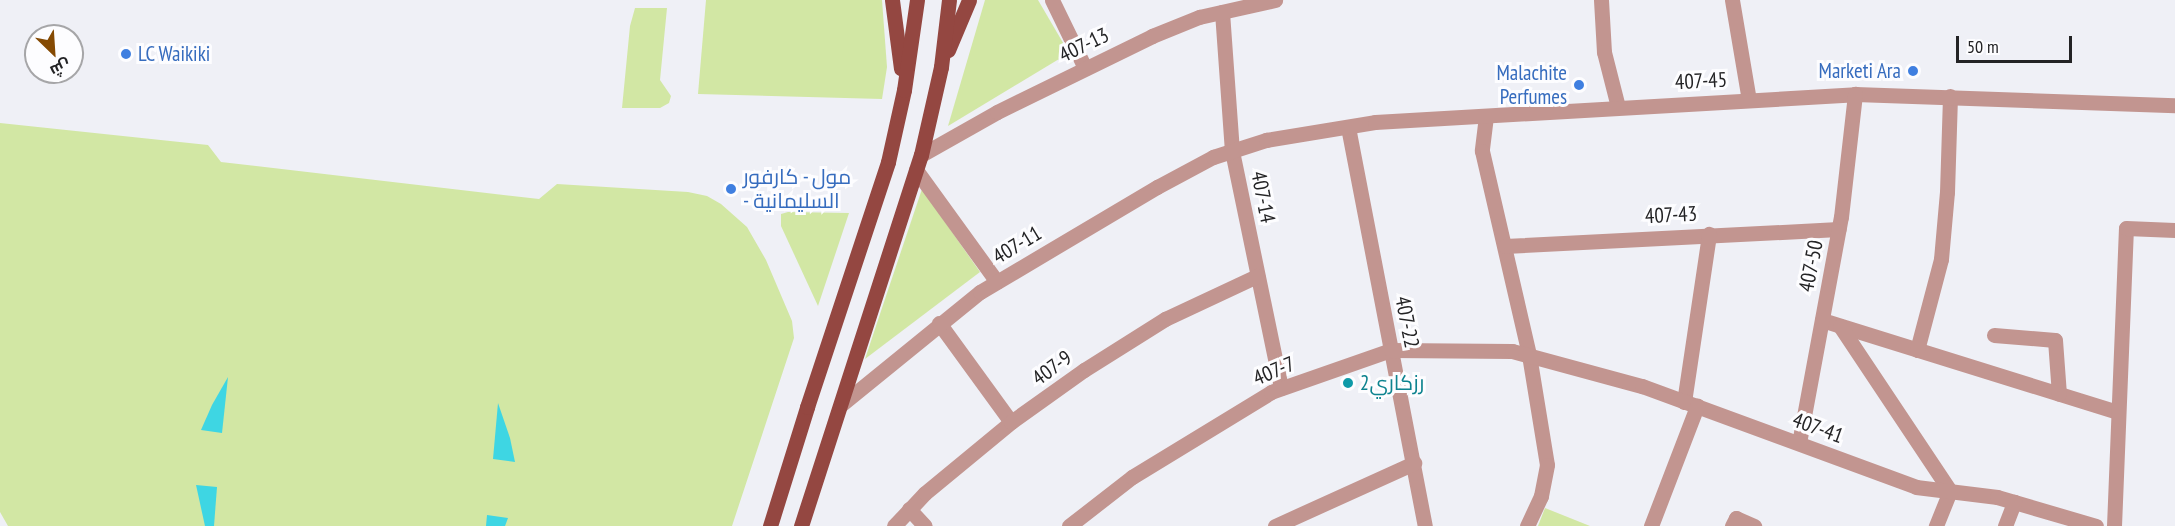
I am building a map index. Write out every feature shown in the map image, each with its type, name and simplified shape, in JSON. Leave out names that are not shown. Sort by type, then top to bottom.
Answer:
[{"type":"main road","points":[[892,0],[904,90]]},
{"type":"main road","points":[[770,526],[888,162],[904,90],[917,0]]},
{"type":"main road","points":[[801,526],[921,155],[941,66],[949,0]]},
{"type":"main road","points":[[941,66],[969,0]]},
{"type":"street","points":[[1052,0],[1085,68]]},
{"type":"street","name":"407-13","points":[[921,155],[997,112],[1152,36],[1222,12],[1275,0]]},
{"type":"street","points":[[1601,0],[1604,52],[1618,107]]},
{"type":"street","points":[[1732,0],[1749,100]]},
{"type":"street","name":"407-14","points":[[1222,12],[1232,151],[1281,388]]},
{"type":"street","name":"407-45","points":[[1232,151],[1266,140],[1375,123],[1855,94],[2175,105]]},
{"type":"street","name":"407-50","points":[[1799,443],[1839,229],[1855,94]]},
{"type":"street","points":[[1917,350],[1941,259],[1947,192],[1950,96]]},
{"type":"street","points":[[1486,116],[1482,151],[1529,355],[1547,465],[1540,496],[1527,526]]},
{"type":"street","name":"407-22","points":[[1348,127],[1425,526]]},
{"type":"street","name":"407-11","points":[[842,404],[939,323],[997,282],[1156,187],[1212,157],[1232,151]]},
{"type":"street","points":[[916,170],[997,282]]},
{"type":"street","points":[[2114,526],[2126,228],[2175,230]]},
{"type":"street","name":"407-43","points":[[1505,246],[1839,229]]},
{"type":"street","points":[[1651,526],[1691,404],[1709,234]]},
{"type":"street","name":"407-9","points":[[894,526],[924,493],[1011,422],[1084,370],[1165,319],[1257,276]]},
{"type":"street","points":[[1822,320],[2118,412]]},
{"type":"street","points":[[939,323],[1011,422]]},
{"type":"street","points":[[1840,326],[1950,491],[1936,526]]},
{"type":"street","points":[[1995,335],[2055,340],[2059,394]]},
{"type":"street","name":"407-7","points":[[1069,526],[1132,477],[1281,388],[1391,350],[1512,351],[1529,355]]},
{"type":"street","name":"407-41","points":[[1529,355],[1642,386],[1916,487],[2014,501],[2096,526]]},
{"type":"street","points":[[1275,526],[1306,519],[1413,463]]},
{"type":"street","points":[[2006,526],[2014,501]]},
{"type":"street","points":[[909,509],[925,526]]},
{"type":"street","points":[[1732,526],[1736,518],[1754,526]]},
{"type":"green space","points":[[706,0],[882,0],[887,67],[882,99],[698,94]]},
{"type":"green space","points":[[985,0],[1038,0],[1069,53],[948,126]]},
{"type":"green space","points":[[635,8],[667,8],[660,80],[671,96],[669,103],[660,108],[622,108],[630,26]]},
{"type":"green space","points":[[0,123],[208,145],[221,162],[539,199],[557,184],[688,192],[707,196],[721,204],[747,227],[766,260],[792,321],[794,338],[732,526],[8,526],[0,512]]},
{"type":"green space","points":[[922,189],[980,272],[865,359],[882,308]]},
{"type":"green space","points":[[788,212],[849,213],[818,306],[781,226],[781,214]]},
{"type":"green space","points":[[1545,508],[1590,526],[1538,526]]},
{"type":"water","points":[[228,377],[222,433],[201,430],[212,405]]},
{"type":"water","points":[[498,403],[510,438],[515,462],[493,459]]},
{"type":"water","points":[[196,485],[217,487],[214,526],[205,526]]},
{"type":"water","points":[[487,515],[508,518],[505,526],[486,526]]},
{"type":"place","name":"LC Waikiki","points":[[126,54]]},
{"type":"place","name":"Marketi Ara","points":[[1913,71]]},
{"type":"place","name":"Malachite Perfumes","points":[[1579,85]]},
{"type":"place","name":"مول - كارفور - السليمانية","points":[[731,189]]},
{"type":"place","name":"رزكاري2","points":[[1348,383]]}]
